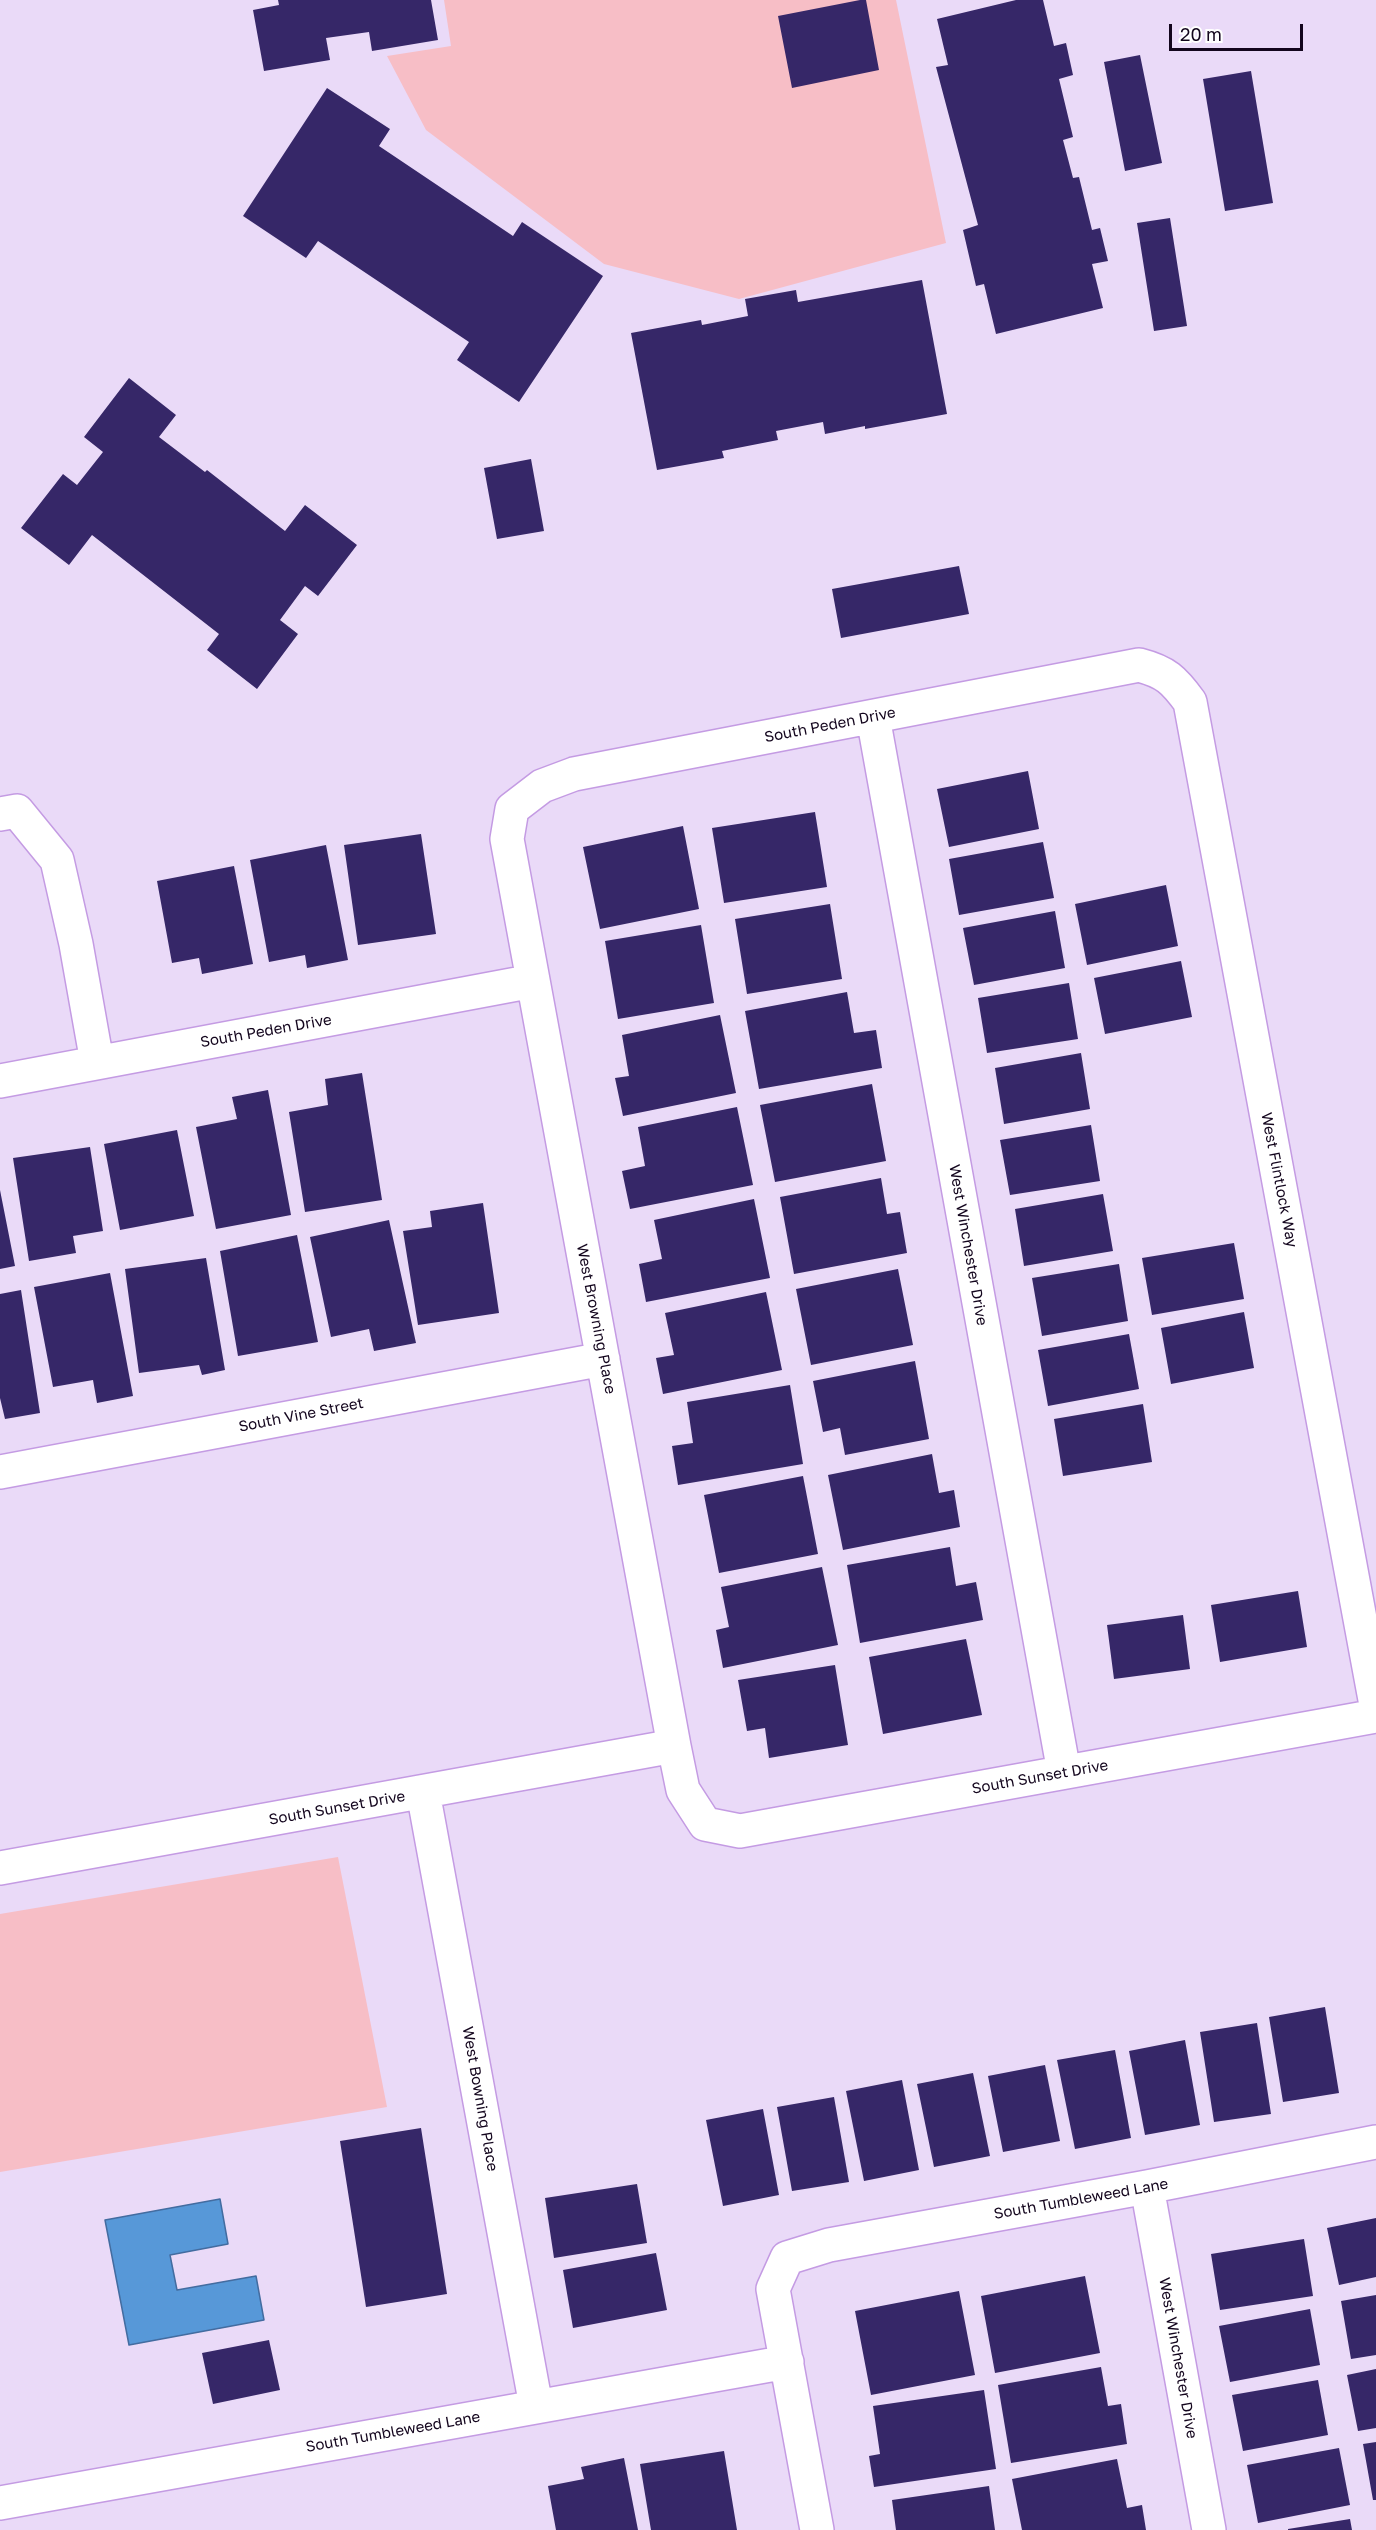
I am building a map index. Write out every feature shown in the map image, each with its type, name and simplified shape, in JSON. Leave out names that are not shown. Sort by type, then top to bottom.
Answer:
[{"type":"street","name":"South Peden Drive","points":[[512,809],[542,786],[574,774],[1139,665],[1157,670]]},
{"type":"street","name":"West Flintlock Way","points":[[1157,670],[1176,682],[1190,702],[1376,1704]]},
{"type":"street","name":"West Winchester Drive","points":[[873,717],[1064,1772]]},
{"type":"street","name":"West Browning Place","points":[[512,809],[507,839],[682,1790],[705,1824]]},
{"type":"street","points":[[9,813],[57,861],[76,944],[97,1062]]},
{"type":"street","name":"South Peden Drive","points":[[0,1081],[533,981]]},
{"type":"street","name":"South Vine Street","points":[[0,1472],[603,1359]]},
{"type":"street","name":"South Sunset Drive","points":[[705,1824],[740,1831],[1376,1716]]},
{"type":"street","name":"South Sunset Drive","points":[[0,1868],[674,1746]]},
{"type":"street","name":"West Bowning Place","points":[[423,1792],[536,2406]]},
{"type":"street","name":"South Tumbleweed Lane","points":[[0,2503],[787,2362],[773,2289],[787,2258],[829,2245],[1147,2187],[1376,2142]]},
{"type":"street","name":"West Winchester Drive","points":[[1147,2187],[1209,2530]]},
{"type":"street","points":[[787,2362],[817,2530]]},
{"type":"shaded area","points":[[444,0],[896,0],[946,243],[739,299],[604,264],[426,130],[387,56],[451,46]]},
{"type":"shaded area","points":[[338,1857],[387,2107],[0,2172],[0,1914]]},
{"type":"water","points":[[220,2199],[228,2244],[170,2255],[177,2290],[256,2276],[264,2320],[129,2345],[105,2220]]},
{"type":"building","points":[[278,0],[431,0],[438,40],[372,51],[369,32],[326,38],[330,60],[264,71],[253,10],[279,5]]},
{"type":"building","points":[[866,0],[879,70],[792,88],[778,16]]},
{"type":"building","points":[[1016,0],[1043,0],[1054,46],[1066,43],[1073,75],[1059,79],[1073,137],[1063,140],[1073,178],[1079,177],[1092,230],[1100,228],[1108,261],[1092,264],[1103,308],[996,334],[984,284],[976,286],[963,230],[978,225],[936,67],[948,65],[937,19]]},
{"type":"building","points":[[1140,55],[1162,163],[1125,171],[1104,62]]},
{"type":"building","points":[[1251,71],[1273,203],[1225,211],[1203,79]]},
{"type":"building","points":[[327,88],[390,129],[379,146],[513,236],[522,222],[603,276],[519,402],[457,360],[469,342],[318,241],[306,258],[243,216]]},
{"type":"building","points":[[1170,218],[1187,326],[1154,331],[1137,223]]},
{"type":"building","points":[[922,280],[947,414],[825,434],[823,422],[776,431],[778,440],[722,451],[724,458],[657,470],[631,333],[701,320],[702,325],[748,316],[745,299],[796,290],[798,302]]},
{"type":"building","points":[[129,378],[176,415],[159,437],[205,472],[207,470],[285,531],[305,505],[357,545],[318,596],[305,586],[280,620],[298,634],[257,689],[207,650],[219,634],[92,535],[69,565],[21,528],[63,474],[77,485],[103,452],[84,437]]},
{"type":"building","points":[[531,459],[544,531],[497,539],[484,468]]},
{"type":"building","points":[[959,566],[969,614],[841,638],[832,589]]},
{"type":"building","points":[[1028,771],[1039,829],[949,847],[937,789]]},
{"type":"building","points":[[815,812],[827,887],[724,903],[712,828]]},
{"type":"building","points":[[683,826],[699,909],[600,929],[583,847]]},
{"type":"building","points":[[421,834],[436,934],[358,945],[344,845]]},
{"type":"building","points":[[1043,842],[1054,898],[959,915],[949,859]]},
{"type":"building","points":[[326,845],[348,960],[307,968],[305,955],[269,962],[250,860]]},
{"type":"building","points":[[234,866],[253,964],[202,974],[199,958],[172,963],[157,881]]},
{"type":"building","points":[[1166,885],[1178,946],[1087,965],[1075,904]]},
{"type":"building","points":[[830,904],[842,979],[747,994],[735,919]]},
{"type":"building","points":[[1055,911],[1065,968],[974,985],[963,928]]},
{"type":"building","points":[[701,925],[714,1003],[618,1019],[605,941]]},
{"type":"building","points":[[1181,961],[1192,1017],[1105,1034],[1094,978]]},
{"type":"building","points":[[1069,983],[1078,1039],[987,1053],[978,998]]},
{"type":"building","points":[[847,992],[854,1033],[876,1030],[882,1068],[759,1089],[745,1011]]},
{"type":"building","points":[[720,1015],[736,1093],[623,1116],[615,1078],[629,1076],[622,1035]]},
{"type":"building","points":[[1081,1053],[1090,1109],[1004,1124],[995,1068]]},
{"type":"building","points":[[362,1073],[382,1200],[305,1212],[289,1112],[328,1105],[325,1079]]},
{"type":"building","points":[[872,1084],[886,1161],[775,1182],[760,1105]]},
{"type":"building","points":[[268,1090],[291,1215],[216,1229],[196,1127],[237,1119],[232,1097]]},
{"type":"building","points":[[737,1107],[753,1185],[630,1209],[622,1171],[645,1166],[638,1127]]},
{"type":"building","points":[[1091,1125],[1100,1181],[1010,1195],[1000,1140]]},
{"type":"building","points":[[177,1130],[194,1216],[120,1230],[104,1144]]},
{"type":"building","points":[[90,1147],[103,1231],[73,1236],[76,1253],[29,1261],[13,1158]]},
{"type":"building","points":[[881,1178],[887,1214],[900,1212],[907,1253],[794,1274],[780,1197]]},
{"type":"building","points":[[0,1190],[15,1266],[0,1269]]},
{"type":"building","points":[[1103,1194],[1113,1251],[1024,1266],[1015,1209]]},
{"type":"building","points":[[754,1199],[770,1278],[646,1302],[639,1264],[662,1259],[654,1220]]},
{"type":"building","points":[[483,1203],[499,1313],[418,1325],[403,1231],[432,1227],[430,1211]]},
{"type":"building","points":[[389,1220],[416,1343],[374,1351],[369,1329],[331,1337],[310,1237]]},
{"type":"building","points":[[297,1235],[318,1342],[238,1356],[220,1251]]},
{"type":"building","points":[[1234,1243],[1244,1299],[1152,1315],[1142,1258]]},
{"type":"building","points":[[206,1258],[225,1370],[202,1375],[199,1365],[139,1373],[125,1269]]},
{"type":"building","points":[[1119,1264],[1128,1321],[1042,1336],[1032,1278]]},
{"type":"building","points":[[898,1269],[913,1345],[811,1365],[796,1289]]},
{"type":"building","points":[[110,1273],[133,1396],[97,1403],[93,1380],[53,1387],[34,1287]]},
{"type":"building","points":[[21,1290],[40,1413],[5,1419],[0,1398],[0,1294]]},
{"type":"building","points":[[766,1292],[782,1370],[663,1394],[656,1358],[674,1355],[665,1313]]},
{"type":"building","points":[[1244,1312],[1254,1368],[1171,1384],[1161,1328]]},
{"type":"building","points":[[1129,1334],[1139,1389],[1048,1406],[1038,1350]]},
{"type":"building","points":[[915,1361],[929,1439],[845,1455],[840,1428],[823,1432],[813,1381]]},
{"type":"building","points":[[790,1385],[803,1464],[678,1485],[672,1446],[693,1443],[687,1402]]},
{"type":"building","points":[[1143,1404],[1152,1462],[1063,1476],[1054,1419]]},
{"type":"building","points":[[932,1454],[939,1493],[954,1490],[960,1527],[843,1550],[828,1475]]},
{"type":"building","points":[[803,1476],[818,1554],[719,1573],[704,1495]]},
{"type":"building","points":[[950,1547],[956,1586],[976,1582],[983,1620],[860,1643],[847,1565]]},
{"type":"building","points":[[822,1567],[838,1645],[723,1668],[716,1630],[729,1627],[721,1587]]},
{"type":"building","points":[[1298,1591],[1307,1647],[1220,1662],[1211,1605]]},
{"type":"building","points":[[1183,1615],[1190,1669],[1114,1679],[1107,1625]]},
{"type":"building","points":[[966,1639],[982,1715],[883,1734],[869,1657]]},
{"type":"building","points":[[835,1665],[848,1745],[769,1758],[765,1728],[747,1731],[738,1680]]},
{"type":"building","points":[[1325,2007],[1339,2093],[1283,2102],[1269,2017]]},
{"type":"building","points":[[1257,2023],[1271,2114],[1214,2122],[1200,2032]]},
{"type":"building","points":[[1185,2040],[1200,2125],[1145,2135],[1129,2051]]},
{"type":"building","points":[[1115,2050],[1131,2138],[1075,2149],[1057,2060]]},
{"type":"building","points":[[1045,2065],[1060,2141],[1003,2152],[988,2076]]},
{"type":"building","points":[[973,2073],[990,2156],[934,2167],[917,2084]]},
{"type":"building","points":[[902,2080],[919,2170],[864,2181],[846,2091]]},
{"type":"building","points":[[834,2097],[849,2182],[792,2191],[777,2107]]},
{"type":"building","points":[[763,2109],[779,2195],[723,2206],[706,2120]]},
{"type":"building","points":[[421,2128],[447,2294],[366,2307],[340,2141]]},
{"type":"building","points":[[637,2184],[647,2243],[554,2258],[545,2198]]},
{"type":"building","points":[[1376,2218],[1376,2277],[1339,2285],[1327,2228]]},
{"type":"building","points":[[1304,2239],[1313,2296],[1220,2310],[1211,2254]]},
{"type":"building","points":[[656,2253],[667,2310],[573,2328],[563,2270]]},
{"type":"building","points":[[1085,2276],[1100,2353],[995,2373],[981,2296]]},
{"type":"building","points":[[959,2291],[975,2375],[871,2395],[855,2311]]},
{"type":"building","points":[[1376,2295],[1376,2355],[1351,2359],[1341,2301]]},
{"type":"building","points":[[1310,2309],[1320,2365],[1230,2382],[1219,2326]]},
{"type":"building","points":[[269,2340],[280,2390],[213,2404],[202,2353]]},
{"type":"building","points":[[1101,2367],[1108,2406],[1121,2404],[1127,2444],[1011,2463],[998,2385]]},
{"type":"building","points":[[1376,2369],[1376,2428],[1358,2431],[1347,2375]]},
{"type":"building","points":[[1318,2380],[1328,2435],[1243,2451],[1232,2395]]},
{"type":"building","points":[[984,2390],[996,2469],[874,2487],[869,2456],[880,2454],[873,2406]]},
{"type":"building","points":[[1376,2442],[1376,2500],[1373,2500],[1363,2444]]},
{"type":"building","points":[[1339,2448],[1350,2505],[1258,2523],[1247,2465]]},
{"type":"building","points":[[724,2451],[737,2530],[651,2530],[640,2464]]},
{"type":"building","points":[[624,2458],[638,2530],[556,2530],[548,2486],[584,2479],[581,2467]]},
{"type":"building","points":[[1117,2459],[1127,2508],[1142,2505],[1146,2530],[1022,2530],[1012,2479]]},
{"type":"building","points":[[989,2486],[995,2530],[896,2530],[892,2500]]},
{"type":"building","points":[[1350,2519],[1352,2530],[1288,2530],[1288,2529]]}]
